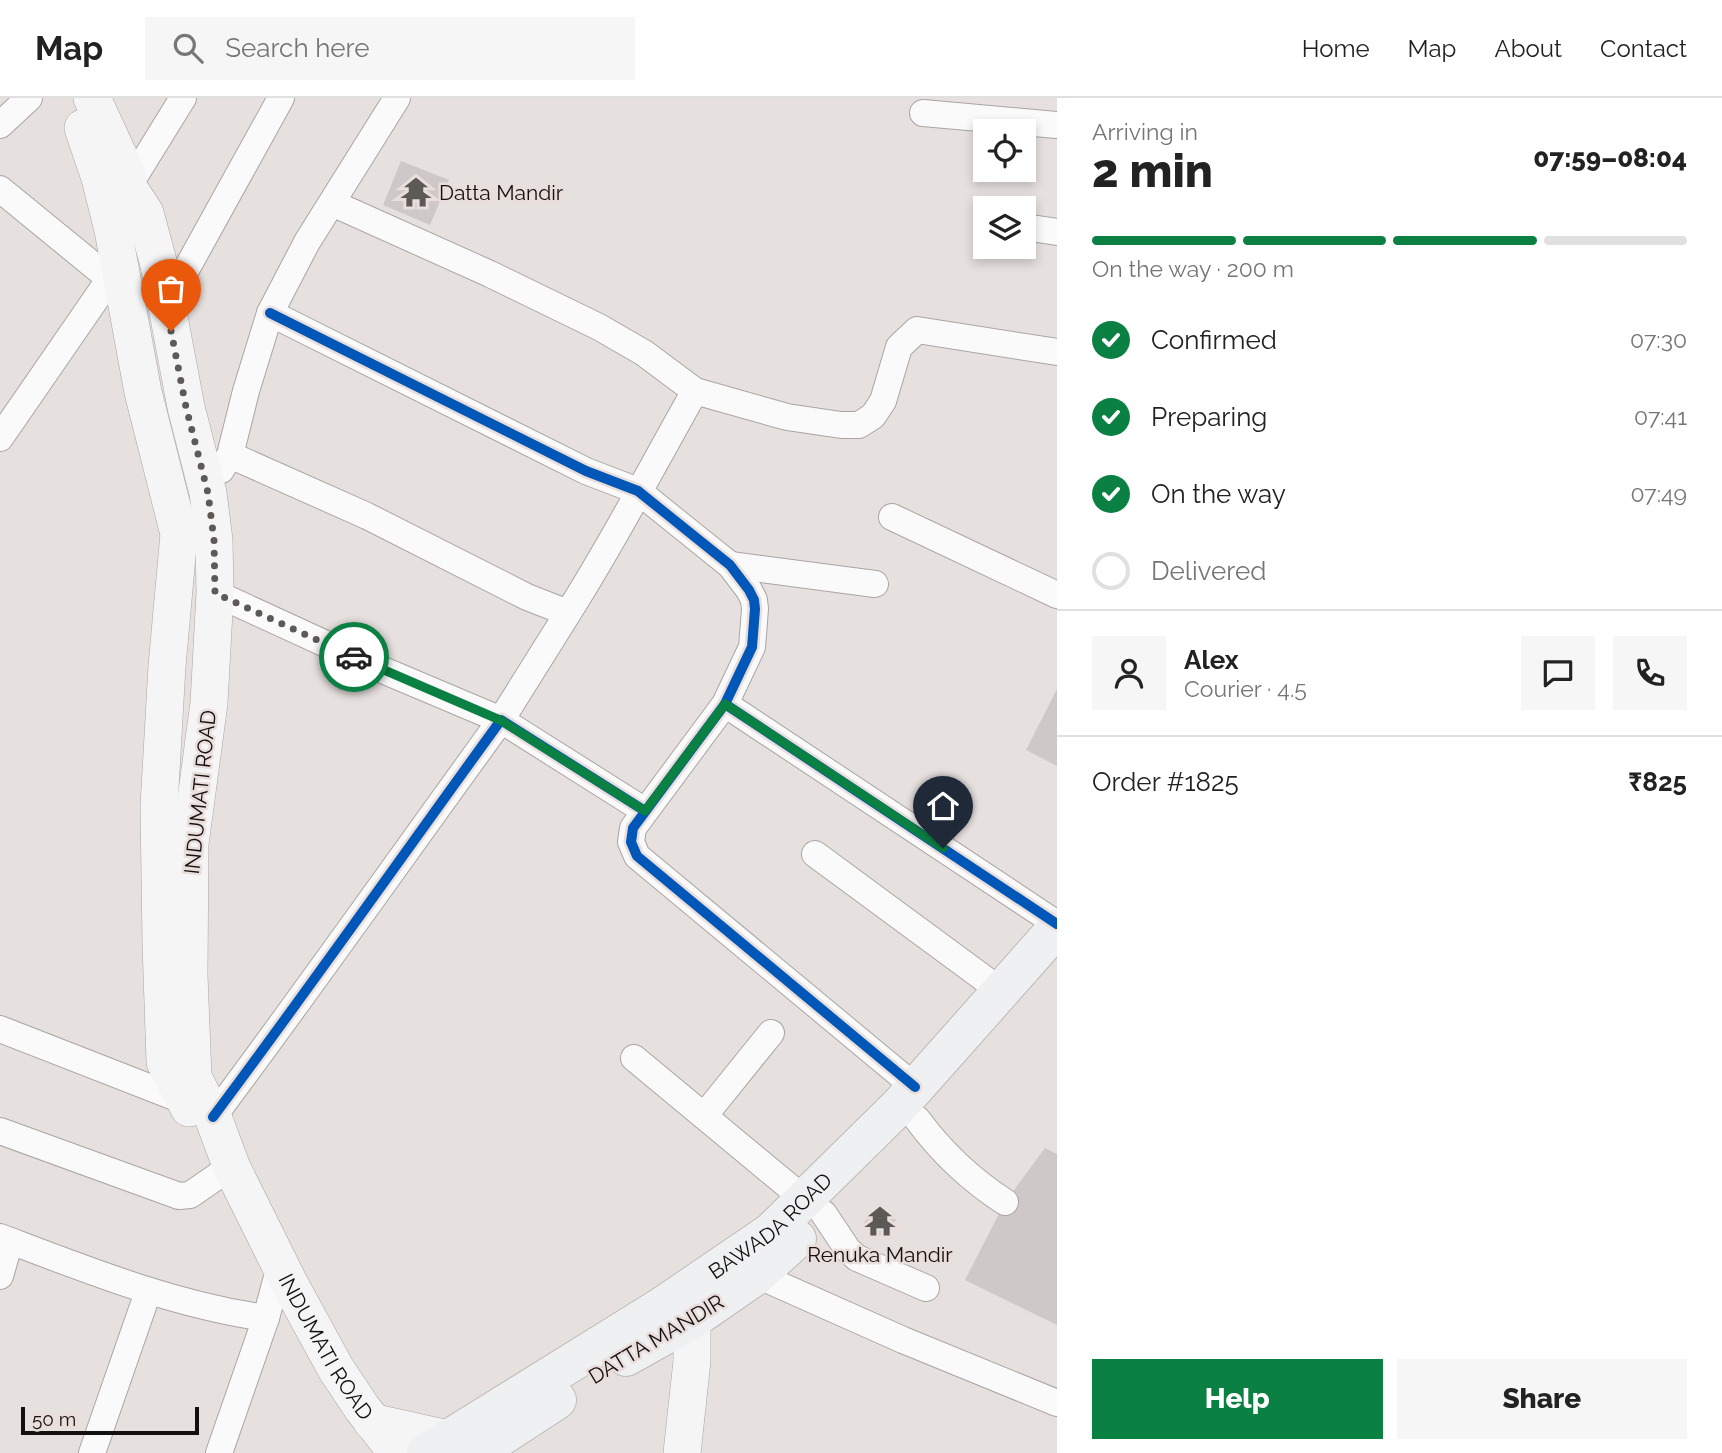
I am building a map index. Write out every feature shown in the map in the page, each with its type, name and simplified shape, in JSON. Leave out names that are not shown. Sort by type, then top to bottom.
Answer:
[{"type":"main road","name":"INDUMATI ROAD","points":[[71,98],[100,178],[115,272],[179,534],[167,666],[159,806],[165,1062],[169,1073],[200,1109],[276,1259],[336,1369],[369,1438]]},
{"type":"main road","name":"INDUMATI ROAD","points":[[92,98],[127,174],[128,187],[145,213],[159,265],[186,407],[208,493],[214,540],[215,593],[209,703],[190,844],[189,975],[193,1077],[200,1109],[219,1175],[330,1377],[369,1438],[397,1453]]},
{"type":"main road","name":"BAWADA ROAD","points":[[450,1448],[692,1303],[771,1232],[814,1206],[916,1103],[1002,991],[1057,926]]},
{"type":"main road","points":[[916,1103],[1057,967]]},
{"type":"main road","name":"DATTA MANDIR","points":[[692,1303],[757,1275],[814,1206]]},
{"type":"main road","points":[[682,1453],[692,1361],[692,1303]]},
{"type":"main road","points":[[369,1438],[450,1448]]},
{"type":"street","points":[[0,125],[29,98]]},
{"type":"street","points":[[128,187],[183,98]]},
{"type":"street","points":[[166,306],[281,98]]},
{"type":"street","points":[[208,493],[230,455],[270,313],[307,242],[397,98]]},
{"type":"street","points":[[923,113],[1057,125]]},
{"type":"street","points":[[0,189],[115,272],[0,438]]},
{"type":"street","points":[[332,203],[490,274],[599,327],[644,353],[695,391],[787,417],[859,425],[873,416],[883,401],[899,347],[917,330],[1057,352]]},
{"type":"street","points":[[1036,229],[1057,232]]},
{"type":"street","points":[[270,313],[586,471],[638,491],[730,565],[754,600],[752,647],[725,704],[634,828],[631,842],[637,856],[916,1103],[933,1141],[978,1185],[1005,1202]]},
{"type":"street","points":[[0,1029],[200,1109],[332,957],[500,720],[606,554],[638,491],[695,391]]},
{"type":"street","points":[[230,455],[367,516],[527,597],[568,612]]},
{"type":"street","points":[[892,517],[1057,595]]},
{"type":"street","points":[[730,565],[875,584]]},
{"type":"street","points":[[215,593],[500,720],[645,811]]},
{"type":"street","points":[[725,704],[1057,926]]},
{"type":"street","points":[[815,854],[1002,991]]},
{"type":"street","points":[[704,1116],[771,1033]]},
{"type":"street","points":[[634,1058],[814,1206],[857,1258],[926,1288]]},
{"type":"street","points":[[0,1131],[179,1196],[190,1195],[219,1175]]},
{"type":"street","points":[[0,1276],[5,1239],[148,1292],[238,1314],[266,1318]]},
{"type":"street","points":[[757,1275],[903,1340],[1057,1403]]},
{"type":"street","points":[[219,1453],[266,1318],[276,1281]]},
{"type":"street","points":[[92,1453],[148,1292]]},
{"type":"building","name":"Datta Mandir","points":[[401,161],[449,180],[430,225],[383,205]]},
{"type":"building","points":[[1057,689],[1057,766],[1026,750]]},
{"type":"building","points":[[1045,1148],[1057,1154],[1057,1325],[965,1280],[1005,1202]]},
{"type":"building","name":"Renuka Mandir","points":[[879,1203],[897,1219],[880,1236],[864,1223]]},
{"type":"cycle path","points":[[270,313],[586,471],[638,491],[730,565],[754,600],[752,647],[725,704],[633,828],[631,842],[637,856],[915,1087]]},
{"type":"cycle path","points":[[725,704],[1057,924]]},
{"type":"cycle path","points":[[213,1117],[501,720],[645,811]]},
{"type":"way so far","points":[[171,331],[186,407],[208,493],[214,540],[215,593],[354,657]]},
{"type":"place","name":"Datta Mandir","points":[[416,192]]},
{"type":"place","name":"Renuka Mandir","points":[[880,1221]]},
{"type":"route","points":[[354,657],[500,720],[645,811],[725,704],[943,848]]}]
